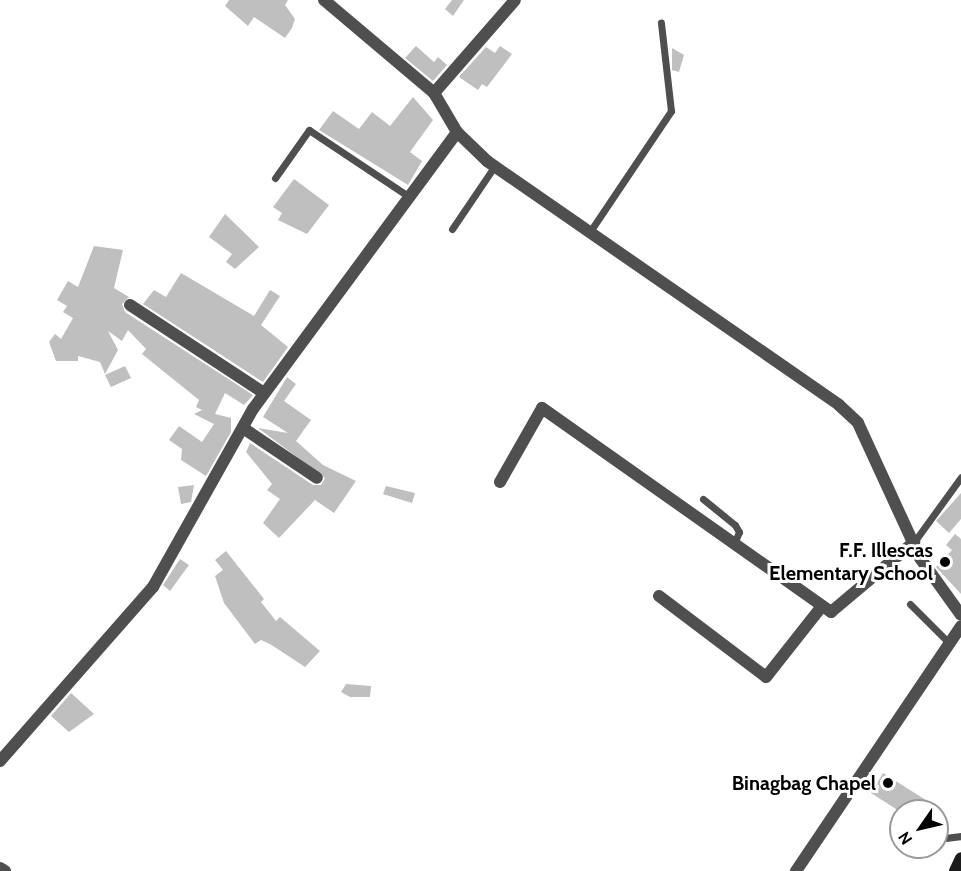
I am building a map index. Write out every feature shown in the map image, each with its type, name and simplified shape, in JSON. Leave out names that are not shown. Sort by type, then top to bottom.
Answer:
[{"type":"main road","points":[[955,871],[961,858]]},
{"type":"street","points":[[324,0],[434,93],[457,132],[494,167],[587,235],[839,405],[858,423],[937,587],[961,615]]},
{"type":"street","points":[[434,93],[515,0]]},
{"type":"street","points":[[0,761],[153,587],[264,393],[408,195],[457,132]]},
{"type":"street","points":[[130,305],[264,393]]},
{"type":"street","points":[[500,482],[542,408],[831,612],[914,542]]},
{"type":"street","points":[[243,428],[317,478]]},
{"type":"street","points":[[659,596],[766,677],[822,606]]},
{"type":"street","points":[[796,871],[961,626]]},
{"type":"street","points":[[0,868],[5,871]]},
{"type":"lane","points":[[587,235],[671,111],[661,23]]},
{"type":"lane","points":[[275,178],[309,130],[408,195]]},
{"type":"lane","points":[[452,229],[494,167]]},
{"type":"lane","points":[[914,542],[961,477]]},
{"type":"lane","points":[[703,499],[735,525],[739,532],[734,544]]},
{"type":"lane","points":[[910,604],[950,643]]},
{"type":"building","points":[[229,0],[288,0],[285,5],[295,19],[292,28],[285,38],[254,17],[248,26],[225,6]]},
{"type":"building","points":[[452,0],[464,0],[453,16],[445,9]]},
{"type":"building","points":[[416,46],[434,62],[438,57],[447,65],[433,81],[405,58]]},
{"type":"building","points":[[500,46],[512,54],[487,87],[482,84],[478,90],[459,77],[486,47],[495,53]]},
{"type":"building","points":[[672,48],[684,55],[679,72],[672,70]]},
{"type":"building","points":[[413,97],[433,120],[410,152],[422,161],[408,185],[319,130],[333,111],[359,129],[372,112],[390,126]]},
{"type":"building","points":[[294,179],[329,205],[307,234],[278,220],[282,213],[273,207]]},
{"type":"building","points":[[225,214],[259,247],[235,269],[226,262],[232,254],[209,237]]},
{"type":"building","points":[[94,246],[123,250],[114,288],[129,297],[122,304],[125,312],[253,395],[244,405],[225,393],[215,414],[231,418],[231,432],[206,476],[181,460],[182,449],[169,440],[179,426],[202,442],[214,424],[194,414],[202,410],[196,407],[199,400],[142,354],[146,349],[128,330],[122,341],[108,331],[118,350],[105,374],[100,362],[78,356],[78,361],[56,361],[49,342],[55,334],[61,339],[73,318],[63,312],[67,306],[57,300],[68,281],[78,287]]},
{"type":"building","points":[[181,273],[254,316],[270,290],[280,296],[261,325],[288,347],[263,382],[143,304],[154,290],[166,297]]},
{"type":"building","points":[[125,366],[131,378],[111,387],[105,375]]},
{"type":"building","points":[[287,377],[296,384],[284,401],[311,420],[296,441],[323,465],[356,481],[334,513],[315,500],[279,538],[263,523],[280,499],[267,490],[272,484],[246,452],[250,443],[313,485],[321,485],[325,478],[258,428],[288,433],[263,417]]},
{"type":"building","points":[[194,485],[191,502],[181,504],[178,487]]},
{"type":"building","points":[[386,486],[415,493],[412,503],[383,494]]},
{"type":"building","points":[[961,493],[961,519],[949,533],[936,521]]},
{"type":"building","points":[[955,534],[961,539],[961,594],[936,567],[952,550],[946,545]]},
{"type":"building","points":[[226,551],[264,599],[261,602],[276,621],[280,617],[320,651],[305,667],[270,644],[261,640],[255,644],[224,603],[215,576],[223,570],[215,560]]},
{"type":"building","points":[[180,559],[189,565],[170,591],[163,585]]},
{"type":"building","points":[[346,684],[371,686],[370,697],[350,697],[341,692]]},
{"type":"building","points":[[71,693],[94,714],[69,732],[51,716]]},
{"type":"building","name":"Binagbag Chapel","points":[[883,773],[924,799],[889,799],[889,805],[871,793]]},
{"type":"place","name":"F.F. Illescas Elementary School","points":[[945,562]]},
{"type":"place","name":"Binagbag Chapel","points":[[888,783]]}]
